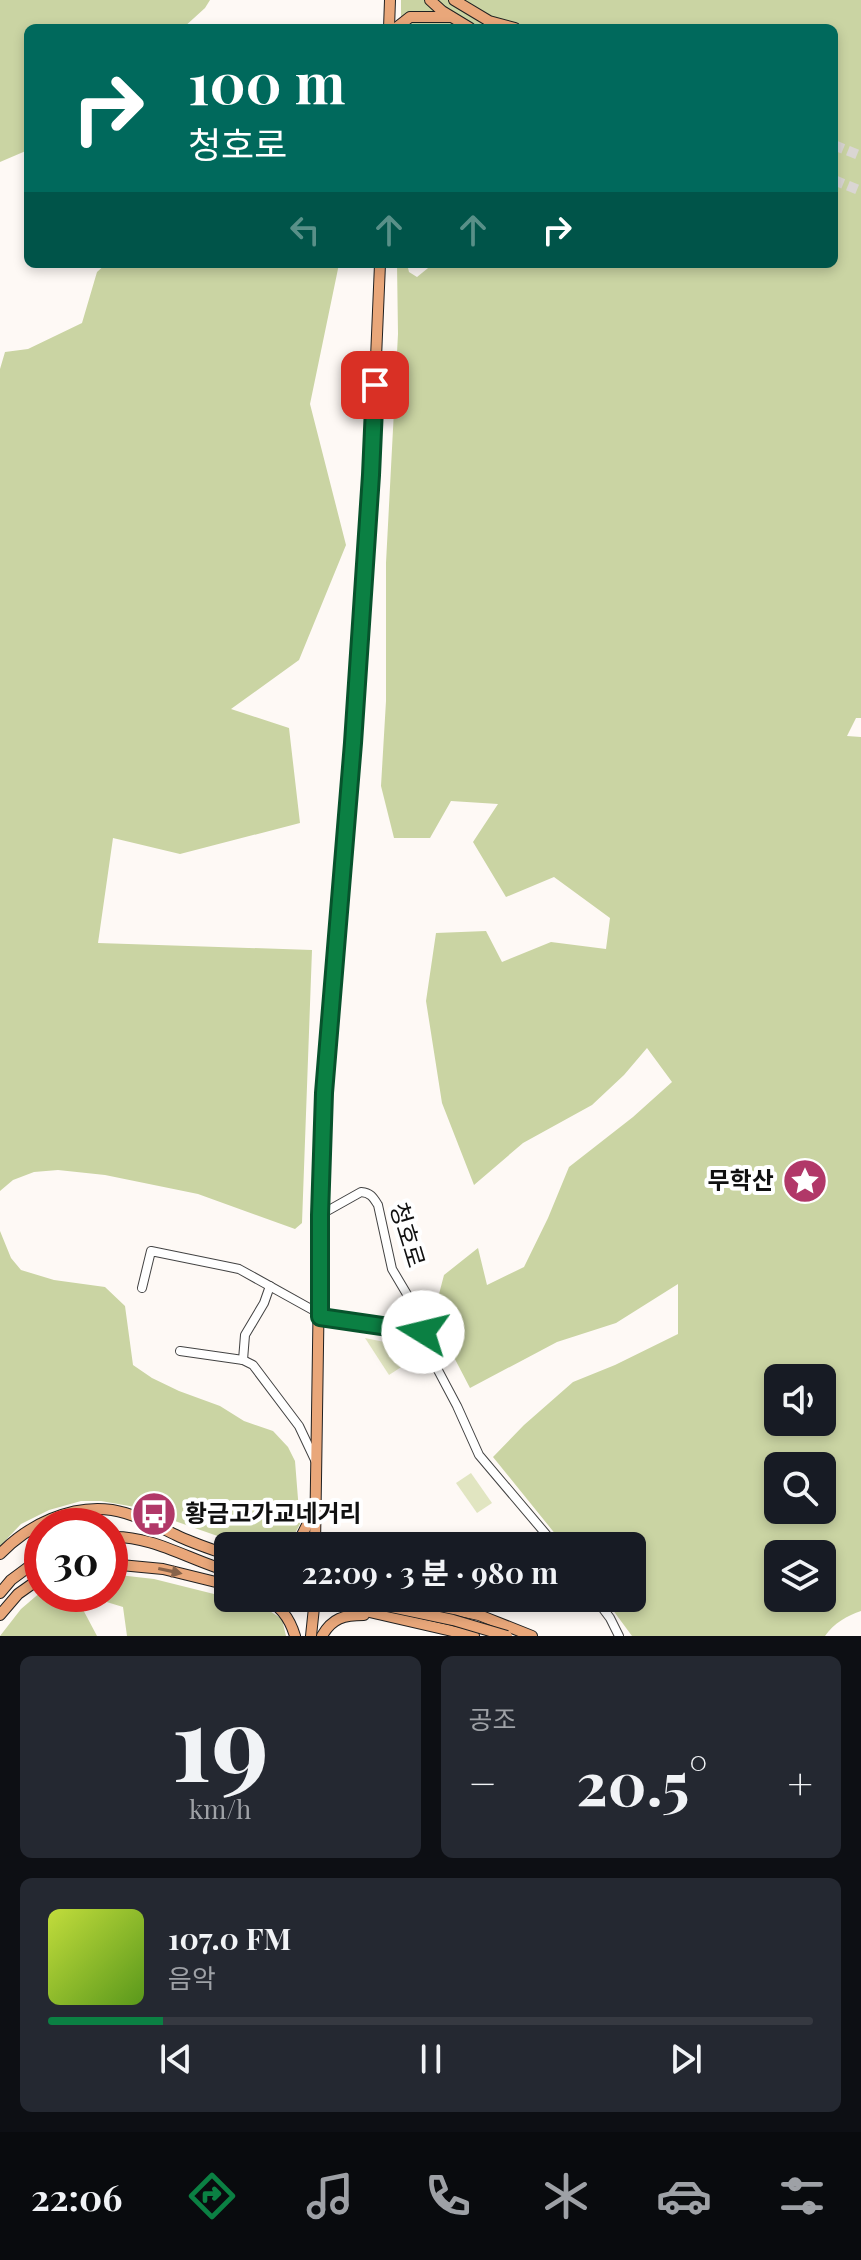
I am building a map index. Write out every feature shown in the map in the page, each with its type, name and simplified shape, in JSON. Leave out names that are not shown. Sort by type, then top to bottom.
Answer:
[{"type":"main road","points":[[389,24],[390,0]]},
{"type":"main road","points":[[430,0],[463,24]]},
{"type":"main road","points":[[454,0],[489,21],[500,24]]},
{"type":"main road","points":[[401,24],[410,17],[451,17]]},
{"type":"main road","points":[[316,1532],[324,1093],[352,757],[371,475],[380,268]]},
{"type":"main road","points":[[303,1532],[317,1502]]},
{"type":"main road","points":[[317,1502],[321,1532]]},
{"type":"main road","points":[[0,1554],[46,1521],[76,1510],[111,1510],[147,1520],[214,1550]]},
{"type":"main road","points":[[128,1538],[154,1543],[214,1566]]},
{"type":"main road","points":[[128,1566],[163,1569],[214,1582]]},
{"type":"main road","points":[[0,1593],[24,1570]]},
{"type":"main road","points":[[0,1615],[24,1590]]},
{"type":"main road","points":[[283,1612],[288,1617],[295,1636]]},
{"type":"main road","points":[[311,1636],[314,1612]]},
{"type":"main road","points":[[368,1612],[474,1636]]},
{"type":"main road","points":[[415,1612],[507,1636]]},
{"type":"main road","points":[[465,1612],[532,1636]]},
{"type":"main road","points":[[322,1636],[335,1620],[345,1616],[381,1615]]},
{"type":"street","name":"청호로","points":[[320,1215],[361,1192],[373,1196],[378,1205],[392,1269],[421,1318],[423,1332]]},
{"type":"street","points":[[142,1288],[151,1251],[239,1269],[320,1315],[423,1332],[431,1357],[479,1455],[544,1532]]},
{"type":"street","points":[[243,1360],[245,1335],[270,1286]]},
{"type":"street","points":[[180,1351],[243,1360],[253,1365],[299,1426],[318,1466]]},
{"type":"street","points":[[606,1612],[619,1636]]},
{"type":"green space","points":[[0,0],[210,0],[187,24],[24,24],[24,152],[0,162]]},
{"type":"green space","points":[[401,0],[861,0],[861,718],[856,718],[847,736],[861,737],[861,1611],[841,1620],[825,1636],[632,1636],[614,1612],[646,1612],[646,1532],[554,1532],[493,1457],[573,1382],[678,1334],[678,1284],[616,1323],[557,1342],[470,1388],[433,1317],[444,1275],[478,1248],[487,1285],[524,1267],[569,1167],[672,1082],[647,1048],[592,1105],[523,1143],[474,1185],[442,1103],[426,1001],[436,933],[486,931],[502,962],[551,942],[606,949],[610,918],[554,877],[506,897],[473,842],[498,804],[451,801],[430,838],[394,838],[381,786],[386,701],[386,563],[398,334],[397,268],[408,268],[417,277],[428,268],[838,268],[838,24],[401,24]]},
{"type":"green space","points":[[102,268],[338,268],[310,404],[346,545],[299,660],[231,709],[289,728],[300,823],[180,854],[113,838],[98,943],[312,950],[302,1223],[295,1229],[198,1194],[105,1175],[58,1170],[34,1172],[13,1180],[0,1191],[0,369],[5,352],[28,349],[82,323],[97,272]]},
{"type":"green space","points":[[0,1231],[11,1258],[21,1270],[54,1280],[105,1287],[125,1306],[133,1365],[179,1391],[273,1431],[288,1447],[295,1461],[300,1524],[296,1532],[214,1532],[214,1535],[135,1507],[81,1501],[56,1508],[24,1508],[24,1522],[0,1546]]},
{"type":"green space","points":[[365,1338],[404,1346],[412,1360],[389,1375]]},
{"type":"green space","points":[[471,1473],[492,1503],[477,1513],[456,1483]]},
{"type":"green space","points":[[128,1576],[154,1579],[214,1594],[214,1612],[271,1612],[282,1619],[286,1636],[127,1636],[124,1612],[128,1612]]},
{"type":"green space","points":[[24,1606],[24,1612],[84,1612],[97,1636],[0,1636]]},
{"type":"tunnel","points":[[838,147],[861,156]]},
{"type":"tunnel","points":[[838,182],[861,191]]},
{"type":"place","name":"무학산","points":[[805,1181]]},
{"type":"place","name":"황금고가교네거리","points":[[154,1514]]},
{"type":"route","points":[[375,385],[353,743],[324,1093],[320,1317],[423,1332]]}]
